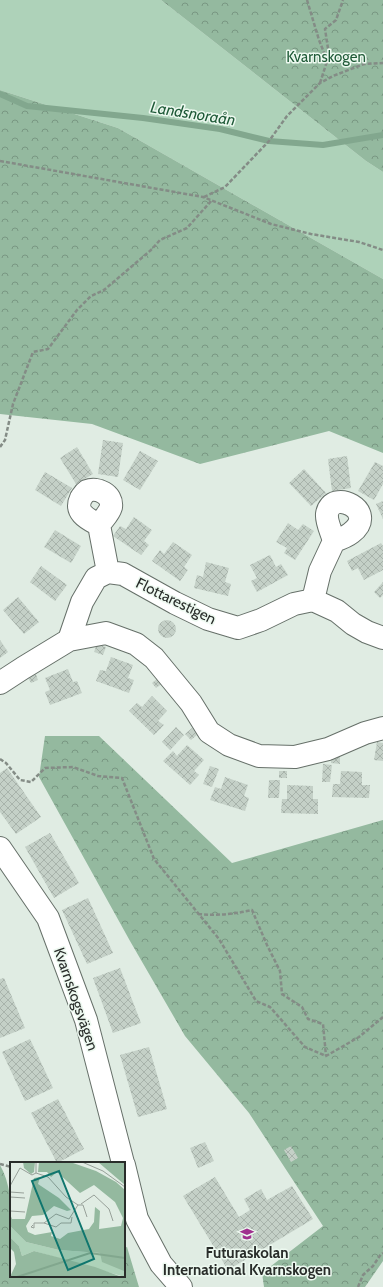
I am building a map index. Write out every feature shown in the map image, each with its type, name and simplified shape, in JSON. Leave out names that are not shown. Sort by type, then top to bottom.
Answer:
[{"type":"street","points":[[69,640],[82,602],[96,578],[108,572],[99,525]]},
{"type":"street","points":[[334,541],[320,571],[313,600],[337,611],[353,624],[367,632],[383,638]]},
{"type":"street","name":"Flottarestigen","points":[[108,572],[122,574],[208,619],[238,628],[261,620],[294,604],[313,600]]},
{"type":"street","points":[[0,683],[69,640],[106,633],[136,644],[154,658],[190,703],[209,732],[229,745],[259,756],[295,757],[328,749],[365,733],[383,728]]},
{"type":"street","name":"Kvarnskogsvägen","points":[[0,848],[48,918],[86,1020],[123,1162]]},
{"type":"street","name":"Kvarnskogsvägen","points":[[125,1173],[129,1211],[137,1219],[161,1264],[182,1287]]},
{"type":"path","points":[[306,0],[327,60]]},
{"type":"path","points":[[320,83],[329,55],[325,29],[336,20],[342,0]]},
{"type":"path","points":[[203,197],[225,187],[269,141],[287,116],[320,83],[333,76],[364,64],[383,62]]},
{"type":"path","points":[[0,161],[203,197],[271,224],[311,234],[359,242],[383,250]]},
{"type":"path","points":[[0,447],[5,440],[13,404],[33,352],[48,348],[77,310],[91,296],[104,290],[151,250],[160,240],[187,228],[212,200]]},
{"type":"path","points":[[0,759],[6,763],[20,780],[31,782],[45,768],[73,766],[98,776],[122,778],[154,859],[219,939],[256,1001],[270,1007],[305,1047],[326,1056]]},
{"type":"path","points":[[198,914],[212,916],[252,910],[280,971],[282,994],[302,1007],[308,1019],[323,1024],[326,1056]]},
{"type":"path","points":[[326,1056],[359,1037],[383,1017]]},
{"type":"path","points":[[0,1164],[10,1167]]},
{"type":"path","points":[[358,1287],[363,1275],[383,1253]]},
{"type":"green space","points":[[0,0],[161,0],[366,161],[383,172],[383,279],[118,128],[0,90]]},
{"type":"green space","name":"Kvarnskogen","points":[[161,0],[383,0],[383,172],[366,161]]},
{"type":"green space","points":[[0,90],[118,128],[383,279],[383,453],[329,431],[200,464],[92,424],[0,414]]},
{"type":"green space","points":[[45,736],[99,736],[232,863],[383,820],[383,1261],[365,1287],[264,1287],[262,1273],[323,1226],[249,1113],[185,1036],[130,941],[39,777]]},
{"type":"green space","points":[[0,1165],[10,1197],[10,1277],[125,1277],[125,1248],[127,1247],[139,1287],[0,1287]]},
{"type":"building","points":[[103,440],[123,443],[118,477],[98,474]]},
{"type":"building","points":[[77,447],[93,474],[76,484],[60,458]]},
{"type":"building","points":[[140,451],[158,461],[140,490],[123,480]]},
{"type":"building","points":[[347,456],[351,488],[332,491],[328,459]]},
{"type":"building","points":[[375,462],[383,466],[383,484],[374,500],[358,491]]},
{"type":"building","points":[[304,469],[326,493],[311,506],[289,483]]},
{"type":"building","points":[[45,472],[72,488],[61,506],[35,490]]},
{"type":"building","points":[[383,501],[383,519],[376,504]]},
{"type":"building","points":[[134,517],[152,530],[144,541],[149,545],[141,555],[113,536],[120,526],[126,529]]},
{"type":"building","points":[[288,523],[298,530],[303,524],[314,531],[295,560],[284,553],[287,548],[276,542]]},
{"type":"building","points":[[55,530],[81,546],[71,563],[44,547]]},
{"type":"building","points":[[173,542],[192,555],[184,567],[188,570],[180,581],[152,561],[160,550],[164,554]]},
{"type":"building","points":[[381,543],[383,546],[383,570],[364,580],[358,568],[352,571],[347,561]]},
{"type":"building","points":[[270,555],[276,567],[281,564],[288,575],[257,592],[251,581],[257,578],[250,565]]},
{"type":"building","points":[[206,562],[229,568],[225,582],[231,584],[228,596],[194,588],[197,575],[203,577]]},
{"type":"building","points":[[41,566],[67,585],[55,601],[30,582]]},
{"type":"building","points":[[383,582],[383,595],[380,598],[374,592]]},
{"type":"building","points":[[18,597],[39,622],[24,634],[3,610]]},
{"type":"building","points":[[167,620],[173,623],[176,629],[173,635],[167,638],[161,635],[158,629],[161,623]]},
{"type":"building","points":[[0,640],[8,652],[0,658]]},
{"type":"building","points":[[97,644],[106,647],[103,655],[94,652]]},
{"type":"building","points":[[111,657],[133,665],[128,678],[134,680],[129,693],[96,681],[100,670],[106,671]]},
{"type":"building","points":[[68,669],[73,682],[77,681],[82,693],[50,705],[45,692],[50,690],[45,678]]},
{"type":"building","points":[[35,672],[38,680],[31,683],[27,676]]},
{"type":"building","points":[[158,678],[163,683],[156,688],[152,683]]},
{"type":"building","points":[[152,696],[167,711],[158,721],[164,725],[154,735],[129,711],[137,703],[142,707]]},
{"type":"building","points":[[176,727],[184,735],[170,750],[162,742]]},
{"type":"building","points":[[192,728],[197,735],[191,740],[185,734]]},
{"type":"building","points":[[377,742],[383,743],[383,761],[374,760]]},
{"type":"building","points":[[187,745],[204,760],[194,771],[199,775],[190,785],[163,761],[173,751],[177,756]]},
{"type":"building","points":[[331,756],[340,756],[340,764],[331,763]]},
{"type":"building","points":[[323,764],[332,765],[330,782],[322,782]]},
{"type":"building","points":[[210,766],[219,769],[212,787],[203,784]]},
{"type":"building","points":[[7,768],[41,817],[16,834],[0,812],[0,773]]},
{"type":"building","points":[[279,771],[287,771],[287,778],[279,778]]},
{"type":"building","points":[[341,771],[362,772],[362,785],[370,785],[369,798],[332,797],[333,784],[340,784]]},
{"type":"building","points":[[225,777],[248,785],[244,796],[249,798],[245,811],[210,800],[215,787],[221,789]]},
{"type":"building","points":[[269,780],[280,780],[279,798],[268,798]]},
{"type":"building","points":[[287,785],[313,786],[313,799],[318,799],[318,814],[281,813],[282,799],[287,799]]},
{"type":"building","points":[[50,833],[79,883],[54,898],[25,847]]},
{"type":"building","points":[[88,898],[113,953],[87,964],[62,910]]},
{"type":"building","points":[[120,968],[141,1023],[113,1033],[93,978]]},
{"type":"building","points":[[4,978],[25,1028],[0,1038],[0,979]]},
{"type":"building","points":[[30,1039],[53,1088],[25,1101],[2,1052]]},
{"type":"building","points":[[149,1047],[167,1109],[138,1117],[120,1055]]},
{"type":"building","points":[[58,1099],[84,1149],[56,1162],[31,1113]]},
{"type":"building","points":[[205,1142],[214,1161],[198,1168],[190,1148]]},
{"type":"building","points":[[291,1146],[298,1158],[291,1162],[284,1150]]},
{"type":"building","name":"Futuraskolan International Kvarnskogen","points":[[215,1177],[239,1217],[250,1210],[244,1199],[261,1189],[267,1200],[292,1186],[313,1219],[228,1270],[183,1196]]},
{"type":"waterway","name":"Landsnoraån","points":[[0,94],[27,106],[143,118],[220,129],[269,141],[323,145],[383,135]]},
{"type":"place","name":"Futuraskolan International Kvarnskogen","points":[[247,1234]]}]
